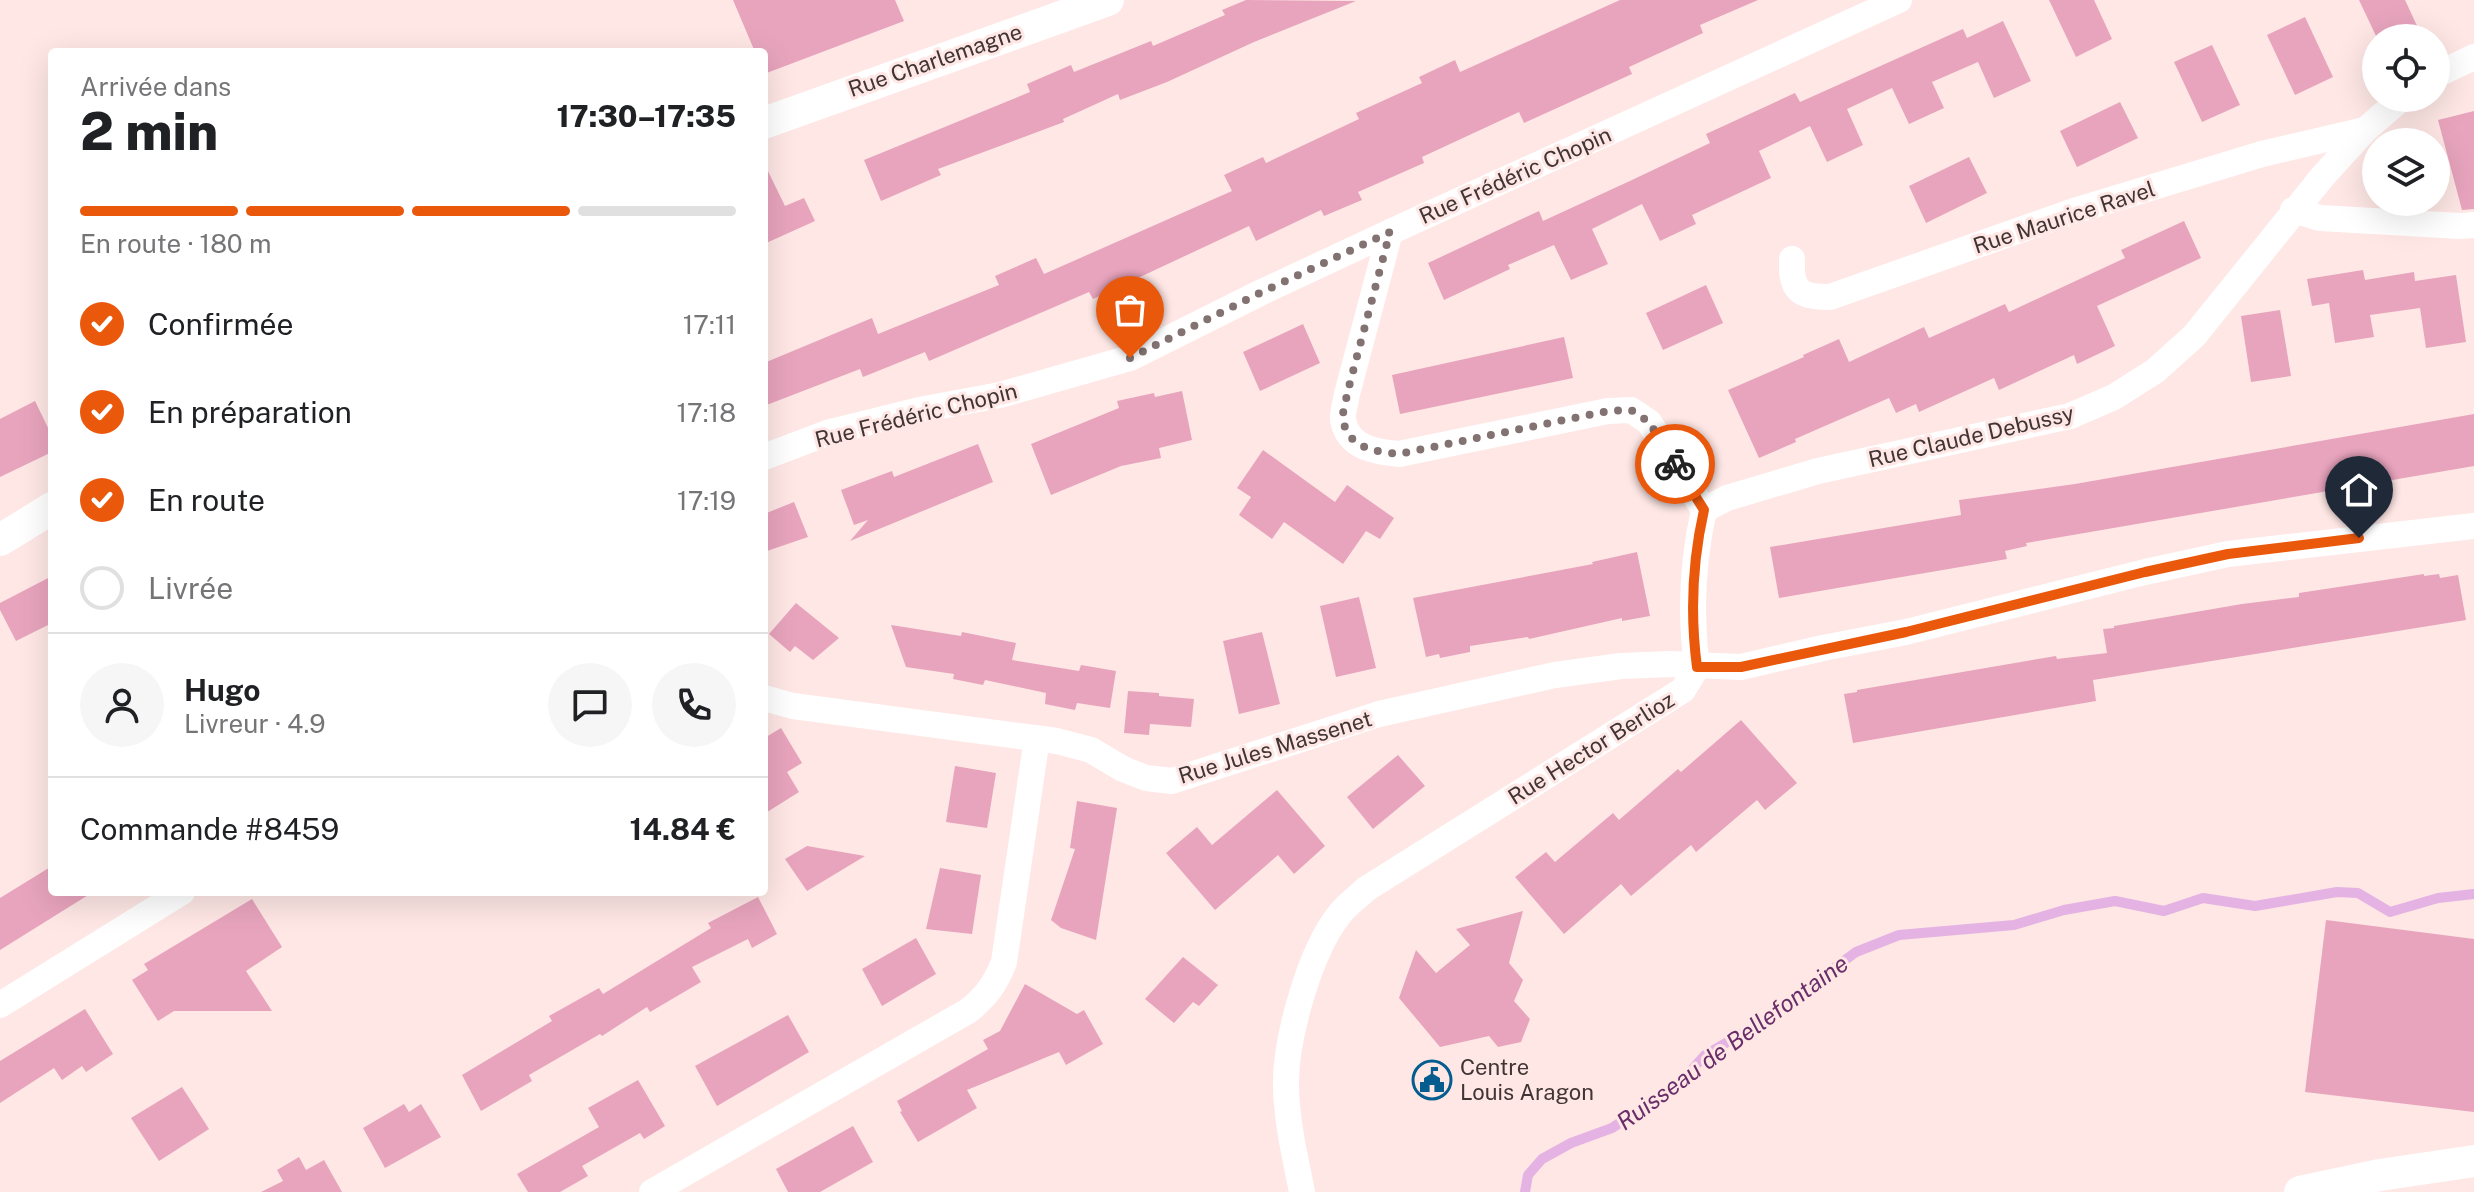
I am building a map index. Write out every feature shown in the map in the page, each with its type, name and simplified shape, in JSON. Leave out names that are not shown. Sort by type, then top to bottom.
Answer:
[{"type":"street","name":"Rue Charlemagne","points":[[768,121],[1108,0]]},
{"type":"street","name":"Rue Frédéric Chopin","points":[[768,455],[830,432],[919,410],[1000,395],[1130,358],[1390,232],[1899,0]]},
{"type":"street","points":[[2450,68],[2474,57]]},
{"type":"street","name":"Rue Claude Debussy","points":[[2367,128],[2386,112]]},
{"type":"street","name":"Rue Maurice Ravel","points":[[1792,259],[1791,279],[1796,287],[1817,297],[1830,297],[2074,211],[2262,154],[2362,131]]},
{"type":"street","name":"Rue Claude Debussy","points":[[1704,510],[1727,498],[1818,471],[2070,416],[2114,397],[2155,371],[2194,336],[2293,210],[2362,133]]},
{"type":"street","points":[[2293,210],[2320,218],[2474,225]]},
{"type":"street","points":[[1390,232],[1347,394],[1343,419],[1348,432],[1358,445],[1376,452],[1399,454],[1608,411],[1631,410],[1649,422],[1704,510],[1692,588],[1697,667],[1741,667],[1906,632],[2228,554],[2474,526]]},
{"type":"street","points":[[0,540],[48,510]]},
{"type":"street","name":"Rue Jules Massenet","points":[[768,699],[793,706],[1057,741],[1091,750],[1123,769],[1146,778],[1172,781],[1379,714],[1555,675],[1621,666],[1671,664],[1697,667]]},
{"type":"street","name":"Rue Hector Berlioz","points":[[1302,1192],[1287,1109],[1290,1042],[1315,957],[1339,915],[1366,889],[1683,690],[1697,667]]},
{"type":"street","points":[[652,1192],[968,1011],[983,999],[999,977],[1004,962],[1037,738]]},
{"type":"street","points":[[0,1005],[176,896]]},
{"type":"street","points":[[2300,1192],[2380,1175],[2474,1161]]},
{"type":"building","points":[[733,0],[895,0],[904,21],[768,72],[768,48],[753,48]]},
{"type":"building","points":[[1246,0],[1356,1],[1254,42],[1167,82],[1120,100],[1118,94],[1063,119],[1064,122],[938,169],[941,175],[881,201],[864,160],[1030,92],[1027,84],[1071,65],[1074,72],[1151,41],[1153,46],[1225,15],[1222,10]]},
{"type":"building","points":[[1620,0],[1758,0],[1700,25],[1703,33],[1629,67],[1632,74],[1524,123],[1519,112],[1422,157],[1424,163],[1358,192],[1362,200],[1324,216],[1321,210],[1256,241],[1249,226],[1093,299],[1089,292],[929,361],[925,352],[863,377],[860,369],[768,404],[768,361],[872,318],[878,334],[999,285],[995,276],[1036,258],[1044,274],[1232,191],[1224,175],[1263,157],[1266,163],[1359,119],[1356,113],[1422,83],[1419,77],[1455,60],[1460,72]]},
{"type":"building","points":[[2049,0],[2094,0],[2112,39],[2076,57]]},
{"type":"building","points":[[2359,0],[2405,0],[2416,24],[2370,24]]},
{"type":"building","points":[[2305,17],[2333,77],[2295,95],[2267,35]]},
{"type":"building","points":[[2003,21],[2031,81],[1994,98],[1978,62],[1932,82],[1944,108],[1909,124],[1892,88],[1847,109],[1863,145],[1827,162],[1810,126],[1759,151],[1771,178],[1692,215],[1696,224],[1660,241],[1642,204],[1592,229],[1608,264],[1571,280],[1554,245],[1508,265],[1510,269],[1444,300],[1428,263],[1539,211],[1543,221],[1632,180],[1710,143],[1706,134],[1795,93],[1800,102],[1963,29],[1967,38]]},
{"type":"building","points":[[2212,45],[2240,105],[2202,122],[2174,62]]},
{"type":"building","points":[[2120,102],[2138,138],[2077,167],[2060,131]]},
{"type":"building","points":[[2474,111],[2474,209],[2462,210],[2450,165],[2450,128],[2440,128],[2438,120]]},
{"type":"building","points":[[1969,157],[1987,193],[1926,223],[1909,186]]},
{"type":"building","points":[[768,171],[785,206],[804,198],[815,221],[768,242]]},
{"type":"building","points":[[2184,221],[2201,258],[2097,306],[2115,346],[2077,364],[2074,355],[1999,390],[1994,378],[1919,412],[1916,404],[1896,413],[1889,398],[1759,458],[1728,390],[1839,339],[1849,362],[1924,327],[1929,338],[2005,304],[2009,312],[2125,258],[2121,250]]},
{"type":"building","points":[[2363,270],[2365,280],[2414,272],[2415,281],[2456,275],[2466,342],[2426,348],[2420,308],[2370,315],[2374,337],[2335,343],[2329,303],[2312,306],[2307,279]]},
{"type":"building","points":[[1706,285],[1723,323],[1663,350],[1646,313]]},
{"type":"building","points":[[2280,310],[2291,376],[2251,382],[2241,316]]},
{"type":"building","points":[[1303,324],[1320,363],[1260,391],[1243,352]]},
{"type":"building","points":[[1564,337],[1573,378],[1400,414],[1392,375]]},
{"type":"building","points":[[1182,391],[1192,440],[1159,448],[1161,458],[1121,466],[1051,495],[1031,444],[1119,408],[1117,401]]},
{"type":"building","points":[[35,401],[48,428],[48,454],[0,477],[0,419]]},
{"type":"building","points":[[2474,414],[2474,466],[2026,543],[2027,546],[2005,551],[2007,559],[1779,598],[1770,547],[1961,515],[1959,500],[2075,484]]},
{"type":"building","points":[[978,444],[993,482],[850,541],[868,520],[854,525],[841,490],[892,471],[894,477]]},
{"type":"building","points":[[1263,450],[1335,502],[1347,485],[1394,518],[1380,539],[1366,531],[1343,564],[1284,522],[1272,539],[1239,515],[1251,497],[1237,488]]},
{"type":"building","points":[[794,502],[808,537],[768,551],[768,512]]},
{"type":"building","points":[[1637,552],[1650,616],[1622,621],[1622,618],[1529,639],[1470,646],[1470,652],[1440,658],[1439,654],[1426,657],[1413,598],[1593,564]]},
{"type":"building","points":[[2439,574],[2440,578],[2458,575],[2466,620],[2093,680],[2096,701],[1853,743],[1844,694],[1857,690],[2056,656],[2057,659],[2107,653],[2103,629],[2114,626]]},
{"type":"building","points":[[48,578],[48,625],[16,641],[0,610],[0,603]]},
{"type":"building","points":[[1359,597],[1376,668],[1336,677],[1320,606]]},
{"type":"building","points":[[796,603],[839,638],[813,660],[795,646],[790,652],[769,634]]},
{"type":"building","points":[[891,625],[961,636],[962,632],[1016,643],[1012,660],[1079,671],[1081,665],[1116,671],[1110,708],[1077,703],[1075,710],[1045,704],[1046,693],[985,680],[983,685],[953,679],[954,674],[906,667]]},
{"type":"building","points":[[1262,632],[1280,704],[1239,714],[1223,641]]},
{"type":"building","points":[[1128,691],[1194,699],[1191,727],[1150,724],[1149,735],[1124,733]]},
{"type":"building","points":[[1741,720],[1797,783],[1765,810],[1757,800],[1696,852],[1691,845],[1631,896],[1621,884],[1564,934],[1515,877],[1546,852],[1555,862],[1613,813],[1619,820]]},
{"type":"building","points":[[781,728],[802,763],[787,772],[799,792],[768,811],[768,736]]},
{"type":"building","points":[[1398,755],[1425,786],[1373,829],[1347,797]]},
{"type":"building","points":[[955,766],[996,773],[987,828],[946,822]]},
{"type":"building","points":[[1277,790],[1325,846],[1294,874],[1278,855],[1215,910],[1166,853],[1197,827],[1212,845]]},
{"type":"building","points":[[1077,801],[1117,808],[1096,940],[1061,928],[1051,920],[1075,849],[1070,848]]},
{"type":"building","points":[[807,846],[865,856],[807,891],[785,859]]},
{"type":"building","points":[[48,868],[48,896],[87,896],[0,950],[0,898]]},
{"type":"building","points":[[940,868],[981,875],[972,934],[926,929]]},
{"type":"building","points":[[758,897],[777,934],[752,948],[748,939],[692,967],[701,982],[650,1012],[647,1007],[602,1036],[600,1034],[529,1075],[532,1081],[481,1111],[462,1075],[552,1021],[549,1016],[599,988],[603,994],[711,928],[708,923]]},
{"type":"building","points":[[252,899],[282,947],[246,971],[272,1011],[174,1011],[158,1021],[132,980],[148,970],[144,964]]},
{"type":"building","points":[[1523,911],[1509,963],[1523,980],[1514,1001],[1530,1019],[1521,1042],[1498,1047],[1489,1036],[1440,1047],[1399,998],[1416,950],[1436,973],[1470,945],[1456,929]]},
{"type":"building","points":[[2326,920],[2474,939],[2474,1112],[2305,1092]]},
{"type":"building","points":[[916,938],[936,974],[882,1006],[862,969]]},
{"type":"building","points":[[1183,957],[1218,985],[1199,1006],[1193,1002],[1174,1023],[1145,999]]},
{"type":"building","points":[[1025,984],[1077,1014],[1084,1010],[1103,1044],[1066,1065],[1059,1052],[967,1090],[977,1108],[918,1142],[897,1101],[988,1049],[983,1040],[1000,1031]]},
{"type":"building","points":[[85,1009],[113,1054],[86,1072],[82,1066],[62,1080],[54,1068],[0,1103],[0,1061]]},
{"type":"building","points":[[788,1015],[809,1052],[717,1106],[695,1066]]},
{"type":"building","points":[[638,1080],[665,1126],[644,1139],[640,1133],[582,1166],[588,1176],[560,1192],[528,1192],[517,1174],[599,1127],[588,1108]]},
{"type":"building","points":[[182,1087],[209,1129],[159,1161],[131,1118]]},
{"type":"building","points":[[404,1104],[409,1112],[421,1104],[441,1137],[385,1168],[363,1128]]},
{"type":"building","points":[[853,1126],[873,1162],[820,1192],[788,1192],[776,1169]]},
{"type":"building","points":[[299,1157],[306,1170],[324,1160],[342,1192],[261,1192],[283,1181],[277,1170]]},
{"type":"waterway","name":"Ruisseau de Bellefontaine","points":[[1525,1192],[1528,1175],[1542,1159],[1571,1143],[1612,1128],[1680,1083],[1705,1055],[1757,1025],[1856,952],[1899,935],[2014,925],[2064,910],[2115,901],[2164,911],[2203,898],[2255,906],[2337,892],[2358,893],[2390,912],[2438,898],[2474,894]]},
{"type":"way so far","points":[[1130,358],[1390,232],[1343,419],[1358,445],[1376,452],[1399,454],[1608,411],[1631,410],[1649,422],[1675,464]]},
{"type":"place","name":"Centre Louis Aragon","points":[[1432,1080]]},
{"type":"route","points":[[1675,464],[1704,510],[1692,588],[1697,667],[1741,667],[1906,632],[2228,554],[2359,538]]}]
